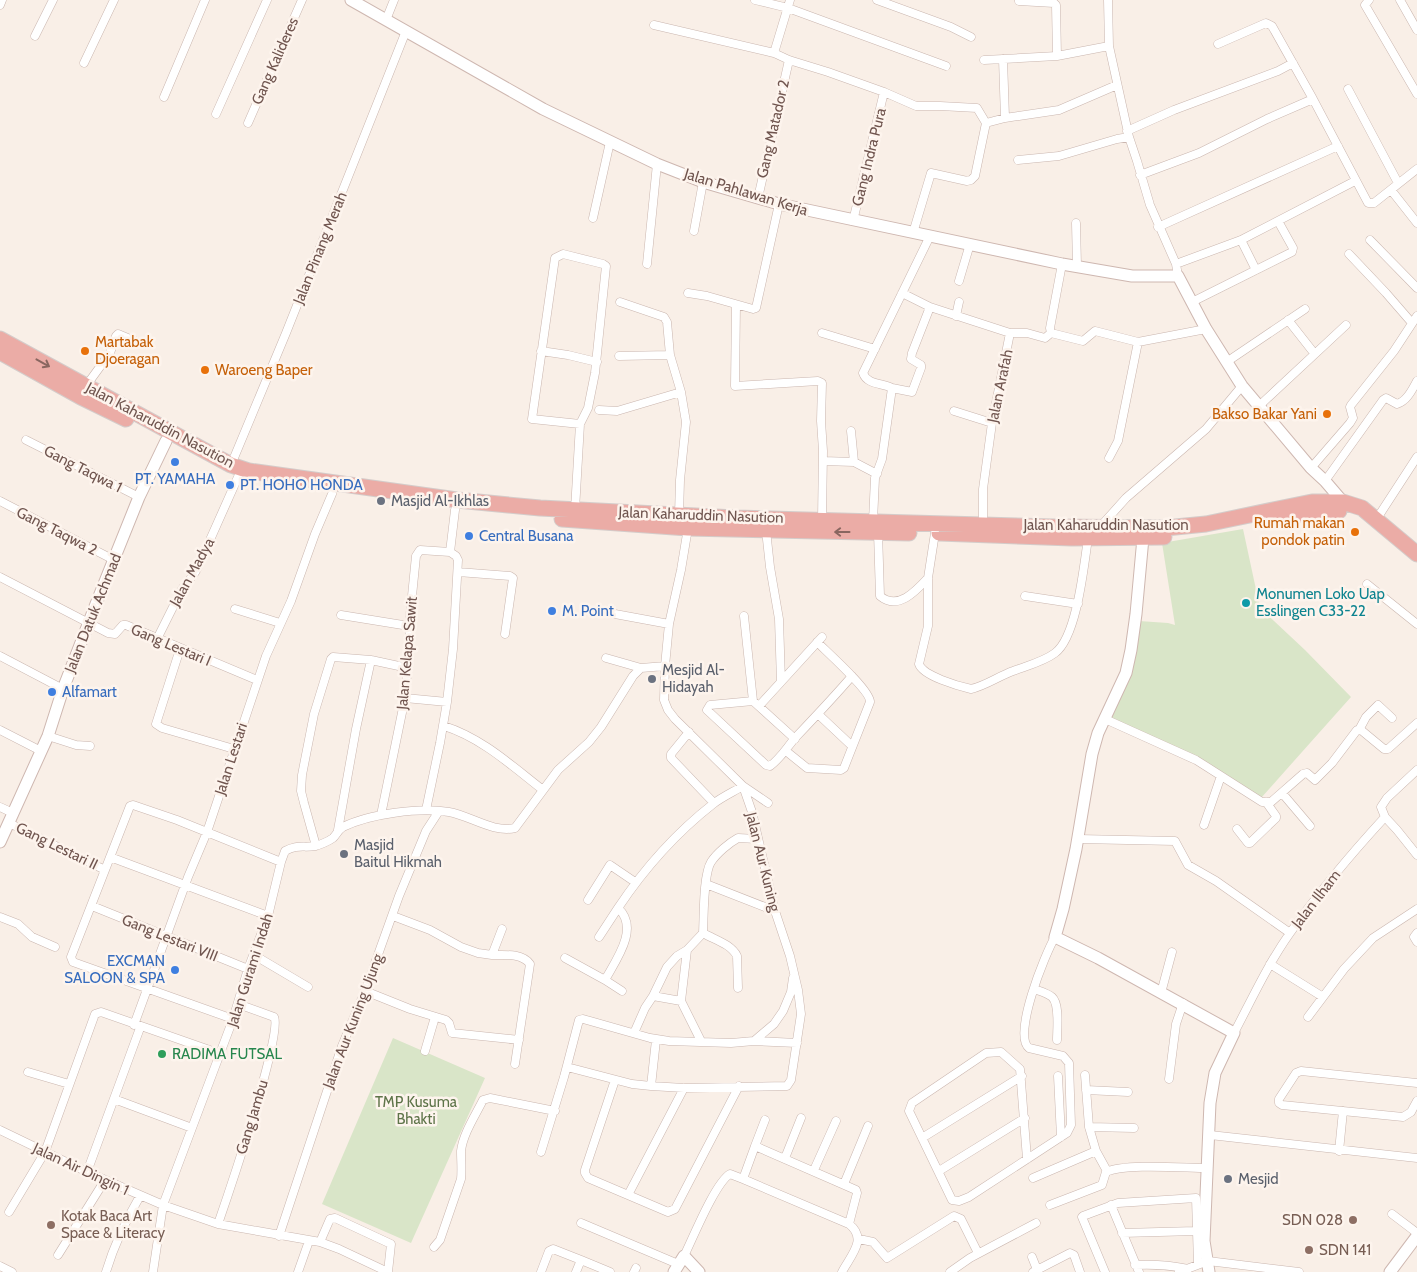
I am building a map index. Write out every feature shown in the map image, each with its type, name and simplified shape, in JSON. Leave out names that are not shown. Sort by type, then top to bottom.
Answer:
[{"type":"highway","name":"Jalan Kaharuddin Nasution","points":[[0,339],[166,441],[217,468],[457,500],[516,510],[688,528],[766,530],[982,524],[1054,531],[1088,538],[1143,538],[1191,535],[1286,517],[1336,511],[1344,507]]},
{"type":"highway","name":"Jalan Kaharuddin Nasution","points":[[0,352],[83,391],[260,483],[332,494],[455,510],[575,510],[822,520],[935,533],[1054,531],[1100,527],[1164,528],[1206,524],[1312,502],[1362,508],[1417,554]]},
{"type":"highway","name":"Jalan Kaharuddin Nasution","points":[[1344,507],[1373,528],[1417,565]]},
{"type":"street","points":[[0,5],[2,0]]},
{"type":"street","points":[[35,36],[53,0]]},
{"type":"street","points":[[84,63],[114,0]]},
{"type":"street","points":[[164,97],[205,0]]},
{"type":"street","points":[[216,114],[267,0]]},
{"type":"street","name":"Gang Kalideres","points":[[248,123],[302,0]]},
{"type":"street","name":"Jalan Pahlawan Kerja","points":[[351,0],[543,108],[657,164],[703,182],[779,204],[853,221],[1062,264],[1132,276],[1177,270]]},
{"type":"street","points":[[386,20],[394,0]]},
{"type":"street","points":[[755,0],[788,8],[946,66]]},
{"type":"street","points":[[774,53],[790,0]]},
{"type":"street","points":[[877,0],[951,27],[971,37]]},
{"type":"street","points":[[1108,0],[1109,46],[1128,134],[1158,227],[1177,270],[1206,329],[1228,361],[1242,386],[1311,468],[1325,480],[1344,507]]},
{"type":"street","points":[[1370,0],[1365,5],[1417,94]]},
{"type":"street","points":[[1400,0],[1417,30]]},
{"type":"street","points":[[1019,1],[1054,3],[1056,5],[1057,56]]},
{"type":"street","points":[[1218,44],[1268,23],[1272,26],[1313,99],[1355,181],[1370,204],[1374,203],[1417,169]]},
{"type":"street","points":[[654,25],[774,53],[789,60],[884,92],[918,107],[978,108],[986,123],[975,176],[967,181],[932,172],[913,233]]},
{"type":"street","name":"Jalan Pinang Merah","points":[[234,471],[286,332],[406,31]]},
{"type":"street","points":[[984,60],[1057,56],[1109,46]]},
{"type":"street","points":[[1003,59],[1005,118]]},
{"type":"street","name":"Gang Matador 2","points":[[758,198],[789,60]]},
{"type":"street","points":[[1018,160],[1060,156],[1117,139],[1174,110],[1278,71],[1293,63]]},
{"type":"street","points":[[986,123],[1005,118],[1059,110],[1117,85]]},
{"type":"street","points":[[1348,89],[1398,183]]},
{"type":"street","name":"Gang Indra Pura","points":[[853,221],[884,92]]},
{"type":"street","points":[[1140,175],[1199,153],[1313,99]]},
{"type":"street","points":[[593,218],[610,142]]},
{"type":"street","points":[[1158,227],[1338,146]]},
{"type":"street","points":[[647,264],[657,164]]},
{"type":"street","points":[[1177,270],[1241,240],[1355,181]]},
{"type":"street","points":[[694,231],[703,182]]},
{"type":"street","points":[[1391,190],[1417,223]]},
{"type":"street","points":[[688,293],[753,309],[756,307],[779,204]]},
{"type":"street","points":[[1192,302],[1293,251],[1278,221]]},
{"type":"street","points":[[1076,223],[1077,266]]},
{"type":"street","points":[[930,236],[874,349],[863,374],[864,376],[872,382],[912,392],[921,368],[921,365],[911,359],[912,353],[930,307]]},
{"type":"street","points":[[1241,240],[1256,270]]},
{"type":"street","points":[[1370,240],[1417,288]]},
{"type":"street","points":[[959,281],[970,244]]},
{"type":"street","points":[[575,510],[580,424],[588,408],[597,362],[606,266],[563,254],[555,258],[532,419],[580,424]]},
{"type":"street","points":[[1311,468],[1350,423],[1353,418],[1350,405],[1394,352],[1414,319],[1349,254]]},
{"type":"street","points":[[1051,333],[1050,328],[1062,264]]},
{"type":"street","name":"Jalan Arafah","points":[[902,293],[930,307],[1010,333],[992,423],[983,489],[982,524]]},
{"type":"street","points":[[620,302],[664,317],[667,322],[670,355],[681,392],[686,422],[680,480],[679,515]]},
{"type":"street","points":[[956,316],[959,302]]},
{"type":"street","points":[[736,305],[735,386],[820,382],[823,384],[821,421],[824,460],[822,520]]},
{"type":"street","points":[[1228,361],[1305,309]]},
{"type":"street","points":[[1288,320],[1314,353]]},
{"type":"street","points":[[1259,406],[1346,325]]},
{"type":"street","points":[[1051,333],[1083,341],[1095,331],[1138,342],[1206,329]]},
{"type":"street","points":[[822,333],[874,349]]},
{"type":"street","points":[[1010,333],[1045,338],[1051,333]]},
{"type":"street","points":[[83,391],[110,353],[118,334],[137,342]]},
{"type":"street","points":[[1109,458],[1118,440],[1138,342]]},
{"type":"street","points":[[541,351],[597,362]]},
{"type":"street","points":[[619,356],[670,355]]},
{"type":"street","points":[[1325,480],[1383,400],[1386,398],[1397,404],[1400,403],[1417,381]]},
{"type":"street","points":[[1100,527],[1126,498],[1206,430],[1242,386]]},
{"type":"street","points":[[892,388],[882,459],[877,474],[876,527],[880,596],[885,600],[899,601],[914,594],[928,578]]},
{"type":"street","points":[[599,410],[617,411],[681,392]]},
{"type":"street","points":[[954,411],[992,423]]},
{"type":"street","points":[[851,431],[854,462]]},
{"type":"street","name":"Gang Taqwa 1","points":[[26,440],[139,497]]},
{"type":"street","name":"Jalan Datuk Achmad","points":[[0,842],[48,736],[63,689],[88,624],[139,497],[166,441]]},
{"type":"street","points":[[1376,520],[1417,457]]},
{"type":"street","points":[[824,460],[854,462],[877,474]]},
{"type":"street","name":"Jalan Madya","points":[[157,639],[182,590],[198,569],[234,471]]},
{"type":"street","name":"Jalan Lestari","points":[[87,1172],[114,1100],[147,989],[188,877],[207,832],[257,680],[332,494]]},
{"type":"street","name":"Gang Taqwa 2","points":[[0,501],[114,560]]},
{"type":"street","points":[[426,810],[444,726],[453,649],[458,572],[457,558],[450,552],[455,510]]},
{"type":"street","name":"Jalan Aur Kuning","points":[[688,528],[669,624],[664,700],[671,714],[743,786],[752,812],[775,911],[790,956],[801,1014],[792,1080],[788,1086],[739,1086]]},
{"type":"street","points":[[766,530],[778,613],[781,682]]},
{"type":"street","points":[[935,533],[928,578],[928,626],[919,664],[927,673],[971,689],[1057,652],[1075,615],[1078,604],[1088,538]]},
{"type":"street","points":[[1027,1159],[1022,1076],[1020,1069],[1001,1052],[986,1053],[910,1105],[909,1110],[952,1200],[959,1201],[969,1197],[1068,1133],[1071,1125],[1069,1063],[1063,1056],[1033,1050],[1025,1044],[1027,1012],[1063,909],[1078,838],[1092,754],[1105,719],[1126,673],[1136,614],[1143,538]]},
{"type":"street","name":"Jalan Kelapa Sawit","points":[[381,815],[405,698],[410,640],[409,626],[417,553],[420,550],[450,552]]},
{"type":"street","points":[[458,572],[510,576],[513,578],[505,634]]},
{"type":"street","points":[[0,577],[88,624]]},
{"type":"street","points":[[1367,584],[1417,624]]},
{"type":"street","points":[[1025,596],[1078,604]]},
{"type":"street","points":[[235,609],[280,623]]},
{"type":"street","points":[[615,614],[669,624]]},
{"type":"street","points":[[341,616],[409,626]]},
{"type":"street","points":[[744,616],[756,703],[795,739]]},
{"type":"street","name":"Gang Lestari I","points":[[88,624],[114,634],[123,625],[126,625],[257,680]]},
{"type":"street","points":[[786,751],[807,768],[840,770],[844,768],[871,699],[869,695],[820,639],[781,682],[756,703],[710,705],[707,710],[768,766],[786,751],[852,676]]},
{"type":"street","points":[[180,649],[156,724],[162,728],[234,749]]},
{"type":"street","points":[[0,656],[63,689]]},
{"type":"street","points":[[371,660],[356,729],[338,830],[333,838],[316,846],[302,791],[308,742],[314,714],[332,658],[371,660],[408,668]]},
{"type":"street","points":[[606,658],[640,668],[665,666]]},
{"type":"street","points":[[338,830],[359,820],[381,815],[426,810],[462,815],[504,829],[516,828],[558,770],[585,746],[601,727],[640,668]]},
{"type":"street","points":[[405,698],[447,702]]},
{"type":"street","points":[[1105,719],[1196,760],[1258,801],[1271,802],[1303,774],[1307,773],[1315,780],[1332,763],[1357,730],[1359,730],[1366,717],[1378,705],[1392,718]]},
{"type":"street","points":[[819,715],[852,746]]},
{"type":"street","points":[[1359,730],[1384,749],[1388,749],[1417,723]]},
{"type":"street","points":[[444,726],[467,735],[503,758],[542,790]]},
{"type":"street","points":[[0,730],[41,751]]},
{"type":"street","points":[[689,732],[671,754],[671,758],[714,803]]},
{"type":"street","points":[[48,736],[76,745],[90,746]]},
{"type":"street","points":[[1417,770],[1383,804],[1382,810],[1384,817],[1417,855]]},
{"type":"street","points":[[1204,825],[1222,776]]},
{"type":"street","points":[[599,937],[636,882],[678,836],[714,803],[743,786],[768,803]]},
{"type":"street","points":[[1282,793],[1310,826]]},
{"type":"street","points":[[1237,829],[1250,843],[1276,818],[1266,802]]},
{"type":"street","points":[[233,1019],[71,960],[129,807],[132,805],[207,832],[281,862]]},
{"type":"street","name":"Gang Lestari II","points":[[0,807],[11,818],[105,870]]},
{"type":"street","name":"Jalan Aur Kuning Ujung","points":[[279,1236],[342,1046],[365,991],[399,896],[426,831],[439,811]]},
{"type":"street","name":"Jalan Ilham","points":[[1234,1033],[1270,964],[1290,933],[1345,862],[1384,817]]},
{"type":"street","points":[[634,1033],[645,1008],[668,968],[677,956],[687,950],[703,933],[706,884],[711,862],[734,840],[742,837],[757,839]]},
{"type":"street","points":[[1078,838],[1175,841],[1188,866],[1216,881],[1290,933]]},
{"type":"street","name":"Jalan Gurami Indah","points":[[153,1272],[163,1205],[221,1054],[248,970],[268,916],[281,862],[286,851],[292,848],[316,846]]},
{"type":"street","points":[[110,857],[268,916]]},
{"type":"street","points":[[588,900],[610,866],[636,882]]},
{"type":"street","points":[[706,884],[775,911]]},
{"type":"street","name":"Gang Lestari VIII","points":[[92,906],[248,970]]},
{"type":"street","points":[[606,980],[628,931],[624,914],[618,908]]},
{"type":"street","points":[[1308,1017],[1344,969],[1373,938],[1417,909]]},
{"type":"street","points":[[393,916],[430,930],[461,947],[478,953],[512,955],[524,958],[530,964],[515,1064]]},
{"type":"street","points":[[0,917],[18,924],[32,937],[55,947]]},
{"type":"street","points":[[492,955],[502,930]]},
{"type":"street","points":[[703,933],[735,952],[737,956],[738,988]]},
{"type":"street","points":[[1417,934],[1414,937],[1417,942]]},
{"type":"street","points":[[1054,937],[1098,958],[1234,1033],[1215,1073],[1210,1103],[1204,1241],[1205,1266]]},
{"type":"street","points":[[687,950],[681,1001],[701,1041]]},
{"type":"street","points":[[1161,993],[1172,952]]},
{"type":"street","points":[[254,955],[308,987]]},
{"type":"street","points":[[565,958],[606,980],[622,991]]},
{"type":"street","points":[[1270,964],[1323,997]]},
{"type":"street","points":[[754,1041],[774,1024],[783,1011],[791,992],[793,973]]},
{"type":"street","points":[[1034,989],[1051,996],[1056,1001],[1057,1040]]},
{"type":"street","points":[[365,991],[410,1009],[448,1021],[452,1033],[518,1040]]},
{"type":"street","points":[[653,996],[681,1001]]},
{"type":"street","points":[[1169,1079],[1176,1024],[1182,1003]]},
{"type":"street","name":"Gang Jambu","points":[[218,1224],[271,1053],[277,1022],[274,1017],[238,1004]]},
{"type":"street","points":[[9,1212],[45,1152],[93,1017],[98,1012],[221,1054]]},
{"type":"street","points":[[425,1051],[435,1017]]},
{"type":"street","points":[[542,1152],[579,1020],[583,1019],[656,1040],[797,1043]]},
{"type":"street","points":[[651,1086],[656,1040]]},
{"type":"street","points":[[567,1067],[632,1084],[684,1088],[739,1086],[674,1210],[668,1212],[588,1178],[584,1171],[616,1080]]},
{"type":"street","points":[[1417,1084],[1301,1071],[1296,1073],[1279,1099],[1279,1103],[1282,1105],[1403,1117],[1411,1112],[1417,1101]]},
{"type":"street","points":[[28,1072],[69,1084]]},
{"type":"street","points":[[1050,1205],[1102,1185],[1107,1171],[1096,1151],[1089,1127],[1085,1075]]},
{"type":"street","points":[[922,1138],[1022,1076]]},
{"type":"street","points":[[1058,1076],[1061,1137]]},
{"type":"street","points":[[628,1195],[684,1088]]},
{"type":"street","points":[[1086,1090],[1128,1092]]},
{"type":"street","points":[[434,1247],[440,1240],[461,1179],[463,1144],[482,1100],[490,1098],[555,1111]]},
{"type":"street","points":[[114,1100],[192,1128]]},
{"type":"street","points":[[1339,1151],[1343,1111]]},
{"type":"street","points":[[785,1158],[801,1118]]},
{"type":"street","points":[[939,1171],[1025,1118]]},
{"type":"street","points":[[742,1179],[765,1120]]},
{"type":"street","points":[[814,1170],[836,1121]]},
{"type":"street","points":[[844,1184],[868,1126]]},
{"type":"street","points":[[1089,1127],[1134,1128]]},
{"type":"street","name":"Jalan Air Dingin 1","points":[[0,1130],[104,1180],[163,1205],[218,1224],[320,1242],[388,1272]]},
{"type":"street","points":[[1210,1135],[1339,1151],[1417,1158]]},
{"type":"street","points":[[755,1146],[814,1170],[857,1191],[849,1224]]},
{"type":"street","points":[[1033,1178],[1096,1151]]},
{"type":"street","points":[[1107,1171],[1152,1167],[1207,1168]]},
{"type":"street","points":[[679,1264],[717,1190],[726,1177],[732,1174],[849,1224],[856,1231],[859,1239],[858,1245],[842,1272]]},
{"type":"street","points":[[58,1256],[104,1180]]},
{"type":"street","points":[[106,1272],[121,1233],[140,1196]]},
{"type":"street","points":[[1105,1272],[1083,1216],[1118,1203],[1194,1197],[1196,1200],[1196,1231],[1205,1266]]},
{"type":"street","points":[[1112,1205],[1137,1268],[1172,1265],[1188,1269]]},
{"type":"street","points":[[1390,1272],[1417,1234],[1392,1214]]},
{"type":"street","points":[[859,1239],[872,1242],[887,1258],[954,1216],[960,1218],[978,1253]]},
{"type":"street","points":[[320,1242],[330,1219],[335,1218],[391,1244],[388,1272]]},
{"type":"street","points":[[581,1223],[699,1272]]},
{"type":"street","points":[[950,1272],[978,1253],[1036,1223]]},
{"type":"street","points":[[1122,1233],[1196,1231]]},
{"type":"street","points":[[298,1272],[310,1241]]},
{"type":"street","points":[[541,1272],[551,1249],[610,1272]]},
{"type":"street","points":[[1032,1257],[1036,1271],[1072,1253],[1080,1272]]},
{"type":"street","points":[[576,1272],[581,1260]]},
{"type":"street","points":[[0,1266],[12,1272]]},
{"type":"street","points":[[1179,1272],[1205,1266],[1299,1272]]},
{"type":"green space","points":[[1243,529],[1260,608],[1351,697],[1261,798],[1198,758],[1110,717],[1139,621],[1175,625],[1162,543]]},
{"type":"green space","name":"TMP Kusuma Bhakti","points":[[393,1038],[485,1078],[411,1243],[322,1204]]},
{"type":"place","name":"Martabak Djoeragan","points":[[85,351]]},
{"type":"place","name":"Waroeng Baper","points":[[205,370]]},
{"type":"place","name":"Bakso Bakar Yani","points":[[1327,414]]},
{"type":"place","name":"PT. YAMAHA","points":[[175,462]]},
{"type":"place","name":"PT. HOHO HONDA","points":[[230,485]]},
{"type":"place","name":"Masjid Al-Ikhlas","points":[[381,501]]},
{"type":"place","name":"Rumah makan pondok patin","points":[[1355,532]]},
{"type":"place","name":"Central Busana","points":[[469,536]]},
{"type":"place","name":"Monumen Loko Uap Esslingen C33-22","points":[[1246,603]]},
{"type":"place","name":"M. Point","points":[[552,611]]},
{"type":"place","name":"Mesjid Al- Hidayah","points":[[652,679]]},
{"type":"place","name":"Alfamart","points":[[52,692]]},
{"type":"place","name":"Masjid Baitul Hikmah","points":[[344,854]]},
{"type":"place","name":"EXCMAN SALOON & SPA","points":[[175,970]]},
{"type":"place","name":"RADIMA FUTSAL","points":[[162,1054]]},
{"type":"place","name":"Mesjid","points":[[1228,1179]]},
{"type":"place","name":"SDN 028","points":[[1353,1220]]},
{"type":"place","name":"Kotak Baca Art Space & Literacy","points":[[51,1225]]},
{"type":"place","name":"SDN 141","points":[[1309,1250]]}]
